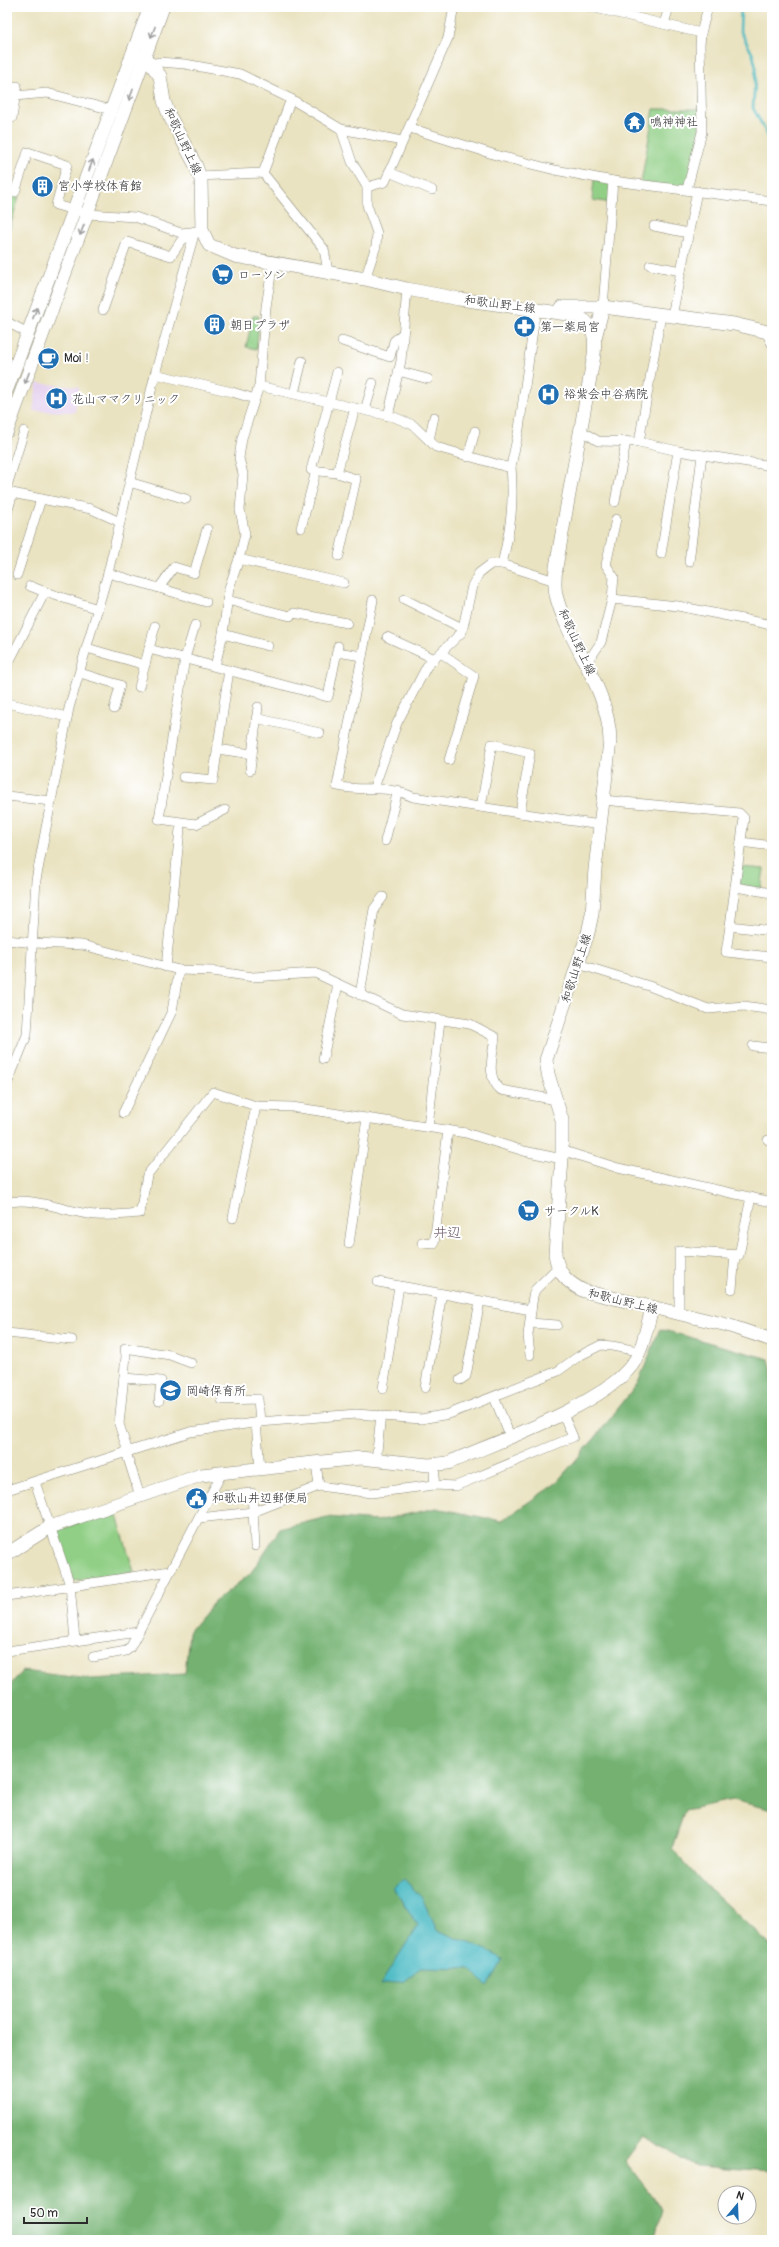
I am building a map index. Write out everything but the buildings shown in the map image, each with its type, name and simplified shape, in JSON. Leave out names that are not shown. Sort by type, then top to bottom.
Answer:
[{"type":"main road","points":[[7,389],[112,110],[143,58],[150,7]]},
{"type":"main road","points":[[7,431],[163,7]]},
{"type":"main road","name":"和歌山野上線","points":[[143,58],[160,76],[164,101],[169,115],[199,176],[198,231],[209,245],[235,256],[365,279],[459,299],[536,308],[584,318],[593,330],[595,339],[556,567],[555,581],[556,594],[565,621],[598,688],[610,728],[595,869],[592,914],[578,964],[546,1060],[562,1120],[562,1154],[555,1254],[557,1268],[563,1278],[584,1290],[652,1308],[727,1325],[772,1340]]},
{"type":"main road","points":[[595,339],[602,307]]},
{"type":"main road","points":[[536,308],[602,307],[734,324],[770,336]]},
{"type":"main road","points":[[7,1554],[50,1527],[201,1475],[360,1458],[435,1464],[448,1463],[563,1414],[618,1380],[633,1364],[652,1308]]},
{"type":"street","points":[[367,187],[385,182],[402,141],[410,128],[448,38],[454,7]]},
{"type":"street","points":[[591,7],[700,33]]},
{"type":"street","points":[[664,24],[669,7]]},
{"type":"street","points":[[687,189],[702,132],[700,33],[708,7]]},
{"type":"street","points":[[143,58],[240,74],[291,99],[341,129],[402,141]]},
{"type":"street","points":[[12,118],[17,86]]},
{"type":"street","points":[[15,96],[47,94],[112,110]]},
{"type":"street","points":[[263,173],[291,99]]},
{"type":"street","points":[[410,128],[499,156],[555,170],[613,181],[687,189],[772,201]]},
{"type":"street","points":[[341,129],[352,162],[367,187],[367,205],[377,233],[376,246],[365,279]]},
{"type":"street","points":[[7,191],[15,192],[28,152],[66,165],[56,206],[88,214],[135,217],[181,233],[198,231]]},
{"type":"street","points":[[389,172],[432,190]]},
{"type":"street","points":[[199,176],[263,173]]},
{"type":"street","points":[[263,173],[324,249],[328,272]]},
{"type":"street","points":[[602,307],[613,181]]},
{"type":"street","points":[[639,442],[666,316],[681,271],[697,191]]},
{"type":"street","points":[[654,226],[688,233]]},
{"type":"street","points":[[104,310],[127,242],[171,256],[181,241],[198,231]]},
{"type":"street","points":[[7,1084],[9,1072],[22,1050],[27,1035],[34,943],[36,880],[67,717],[108,573],[155,374],[198,231]]},
{"type":"street","points":[[215,666],[223,634],[233,572],[239,559],[245,534],[240,510],[243,474],[239,458],[242,438],[259,386],[266,307],[273,262]]},
{"type":"street","points":[[650,265],[681,271]]},
{"type":"street","points":[[388,416],[398,371],[407,289]]},
{"type":"street","points":[[502,564],[511,525],[514,496],[511,466],[519,429],[536,308]]},
{"type":"street","points":[[7,322],[28,333]]},
{"type":"street","points":[[342,341],[390,357],[394,341],[403,333]]},
{"type":"street","points":[[294,393],[302,361]]},
{"type":"street","points":[[398,371],[428,379]]},
{"type":"street","points":[[337,372],[311,470],[336,473],[356,479],[339,556]]},
{"type":"street","points":[[155,374],[232,392],[255,399]]},
{"type":"street","points":[[365,410],[373,383]]},
{"type":"street","points":[[259,386],[388,416],[413,424],[436,447],[507,467],[511,466]]},
{"type":"street","points":[[336,473],[354,408]]},
{"type":"street","points":[[429,440],[434,417]]},
{"type":"street","points":[[580,430],[598,441],[639,442],[702,456],[772,466]]},
{"type":"street","points":[[7,486],[24,431]]},
{"type":"street","points":[[468,457],[475,431]]},
{"type":"street","points":[[615,502],[626,441]]},
{"type":"street","points":[[661,554],[678,451]]},
{"type":"street","points":[[689,562],[702,456]]},
{"type":"street","points":[[301,528],[316,471]]},
{"type":"street","points":[[129,482],[186,498]]},
{"type":"street","points":[[7,513],[10,492],[91,509],[120,522]]},
{"type":"street","points":[[17,575],[41,499]]},
{"type":"street","points":[[587,663],[601,642],[612,599],[614,577],[606,565],[616,519]]},
{"type":"street","points":[[159,588],[174,567],[194,573],[207,529]]},
{"type":"street","points":[[239,559],[344,583]]},
{"type":"street","points":[[374,788],[396,723],[427,666],[462,632],[472,586],[479,573],[491,564],[502,564],[555,581]]},
{"type":"street","points":[[108,573],[206,602]]},
{"type":"street","points":[[30,586],[98,609]]},
{"type":"street","points":[[8,663],[45,592]]},
{"type":"street","points":[[612,599],[678,606],[772,625]]},
{"type":"street","points":[[228,600],[290,616],[294,613],[347,623]]},
{"type":"street","points":[[372,600],[337,786],[352,790],[374,788],[398,790],[413,797],[600,825]]},
{"type":"street","points":[[404,600],[462,628]]},
{"type":"street","points":[[195,624],[185,658],[159,819],[196,824],[225,810]]},
{"type":"street","points":[[139,687],[155,626]]},
{"type":"street","points":[[223,634],[268,646]]},
{"type":"street","points":[[387,637],[438,656],[474,676],[450,760]]},
{"type":"street","points":[[87,648],[145,665]]},
{"type":"street","points":[[149,648],[328,697],[338,649],[362,656]]},
{"type":"street","points":[[183,777],[213,780],[229,670]]},
{"type":"street","points":[[80,673],[120,685],[114,709]]},
{"type":"street","points":[[7,703],[67,717]]},
{"type":"street","points":[[250,770],[258,707]]},
{"type":"street","points":[[256,718],[320,733]]},
{"type":"street","points":[[481,807],[492,744],[530,753],[520,813]]},
{"type":"street","points":[[217,749],[252,754]]},
{"type":"street","points":[[385,841],[398,790]]},
{"type":"street","points":[[7,796],[51,801]]},
{"type":"street","points":[[603,800],[739,813],[744,818],[726,952],[772,957]]},
{"type":"street","points":[[166,967],[180,829]]},
{"type":"street","points":[[741,842],[772,846]]},
{"type":"street","points":[[735,887],[772,893]]},
{"type":"street","points":[[360,994],[374,909],[383,897]]},
{"type":"street","points":[[730,926],[772,931]]},
{"type":"street","points":[[7,940],[82,945],[180,970],[213,971],[254,977],[315,974],[402,1014],[470,1024],[495,1037],[491,1076],[494,1084],[501,1090],[557,1100]]},
{"type":"street","points":[[578,964],[649,986],[708,1009],[744,1006],[772,1010]]},
{"type":"street","points":[[123,1113],[172,1011],[180,970]]},
{"type":"street","points":[[323,1059],[338,984]]},
{"type":"street","points":[[428,1127],[440,1020]]},
{"type":"street","points":[[753,1046],[772,1048]]},
{"type":"street","points":[[7,1203],[26,1200],[51,1207],[96,1215],[140,1213],[147,1175],[213,1092],[256,1106],[292,1107],[466,1133],[524,1151],[562,1154],[772,1202]]},
{"type":"street","points":[[233,1218],[256,1106]]},
{"type":"street","points":[[349,1244],[366,1118]]},
{"type":"street","points":[[422,1243],[434,1244],[448,1130]]},
{"type":"street","points":[[679,1314],[679,1251],[739,1255],[751,1197]]},
{"type":"street","points":[[732,1289],[735,1254]]},
{"type":"street","points":[[530,1355],[531,1310],[535,1290],[557,1268]]},
{"type":"street","points":[[378,1282],[531,1310]]},
{"type":"street","points":[[383,1389],[399,1286]]},
{"type":"street","points":[[425,1388],[442,1294]]},
{"type":"street","points":[[460,1380],[466,1376],[480,1300]]},
{"type":"street","points":[[530,1323],[557,1325]]},
{"type":"street","points":[[7,1333],[72,1340]]},
{"type":"street","points":[[7,1490],[190,1432],[258,1422],[356,1414],[421,1419],[434,1418],[494,1397],[558,1371],[579,1356],[601,1345],[638,1351]]},
{"type":"street","points":[[140,1496],[119,1424],[126,1356],[125,1348],[170,1355],[191,1363]]},
{"type":"street","points":[[124,1378],[162,1381],[159,1401]]},
{"type":"street","points":[[494,1397],[510,1436]]},
{"type":"street","points":[[222,1400],[258,1399],[260,1468]]},
{"type":"street","points":[[199,1518],[253,1512],[318,1486],[372,1493],[434,1485],[456,1486],[573,1437],[563,1414]]},
{"type":"street","points":[[376,1460],[381,1415]]},
{"type":"street","points":[[316,1463],[318,1486]]},
{"type":"street","points":[[434,1485],[435,1464]]},
{"type":"street","points":[[92,1657],[126,1651],[138,1632],[222,1473]]},
{"type":"street","points":[[35,1482],[70,1585],[75,1640]]},
{"type":"street","points":[[210,1496],[252,1493],[255,1546]]},
{"type":"street","points":[[7,1596],[70,1585],[170,1571]]},
{"type":"street","points":[[7,1651],[138,1632]]},
{"type":"shaded area","name":"花山ママクリニック","points":[[37,383],[79,387],[75,412],[33,411]]},
{"type":"green space","points":[[654,109],[700,109],[700,135],[687,188],[641,183]]},
{"type":"green space","points":[[594,179],[613,183],[612,203],[592,200]]},
{"type":"green space","points":[[7,195],[19,197],[7,237]]},
{"type":"green space","points":[[253,316],[259,316],[257,349],[246,347]]},
{"type":"green space","points":[[741,867],[764,869],[761,889],[739,885]]},
{"type":"green space","points":[[660,1329],[769,1359],[772,1372],[772,1810],[733,1800],[685,1810],[672,1848],[706,1886],[772,1947],[772,2171],[697,2166],[643,2137],[625,2161],[662,2209],[654,2240],[7,2240],[7,1689],[22,1671],[90,1679],[185,1674],[189,1632],[213,1603],[250,1574],[280,1529],[327,1517],[377,1521],[436,1508],[501,1521],[555,1484],[595,1438],[638,1383]]},
{"type":"green space","points":[[115,1509],[134,1572],[73,1581],[55,1532]]},
{"type":"water","points":[[404,1879],[422,1898],[437,1930],[487,1950],[503,1959],[487,1986],[469,1968],[422,1967],[405,1981],[380,1985],[418,1925],[393,1888]]},
{"type":"waterway","points":[[741,7],[740,30],[753,55],[756,68],[753,108],[768,136],[772,163]]},
{"type":"place","name":"鳴神神社","points":[[634,122]]},
{"type":"place","name":"宮小学校体育館","points":[[42,186]]},
{"type":"place","name":"ローソン","points":[[222,275]]},
{"type":"place","name":"朝日プラザ","points":[[215,325]]},
{"type":"place","name":"第一薬局宮","points":[[524,327]]},
{"type":"place","name":"Moi！","points":[[49,358]]},
{"type":"place","name":"裕紫会中谷病院","points":[[548,394]]},
{"type":"place","name":"花山ママクリニック","points":[[56,399]]},
{"type":"place","name":"サークルK","points":[[529,1211]]},
{"type":"place","name":"岡崎保育所","points":[[171,1391]]},
{"type":"place","name":"和歌山井辺郵便局","points":[[197,1498]]},
{"type":"district","name":"井辺","points":[[447,1232]]}]
